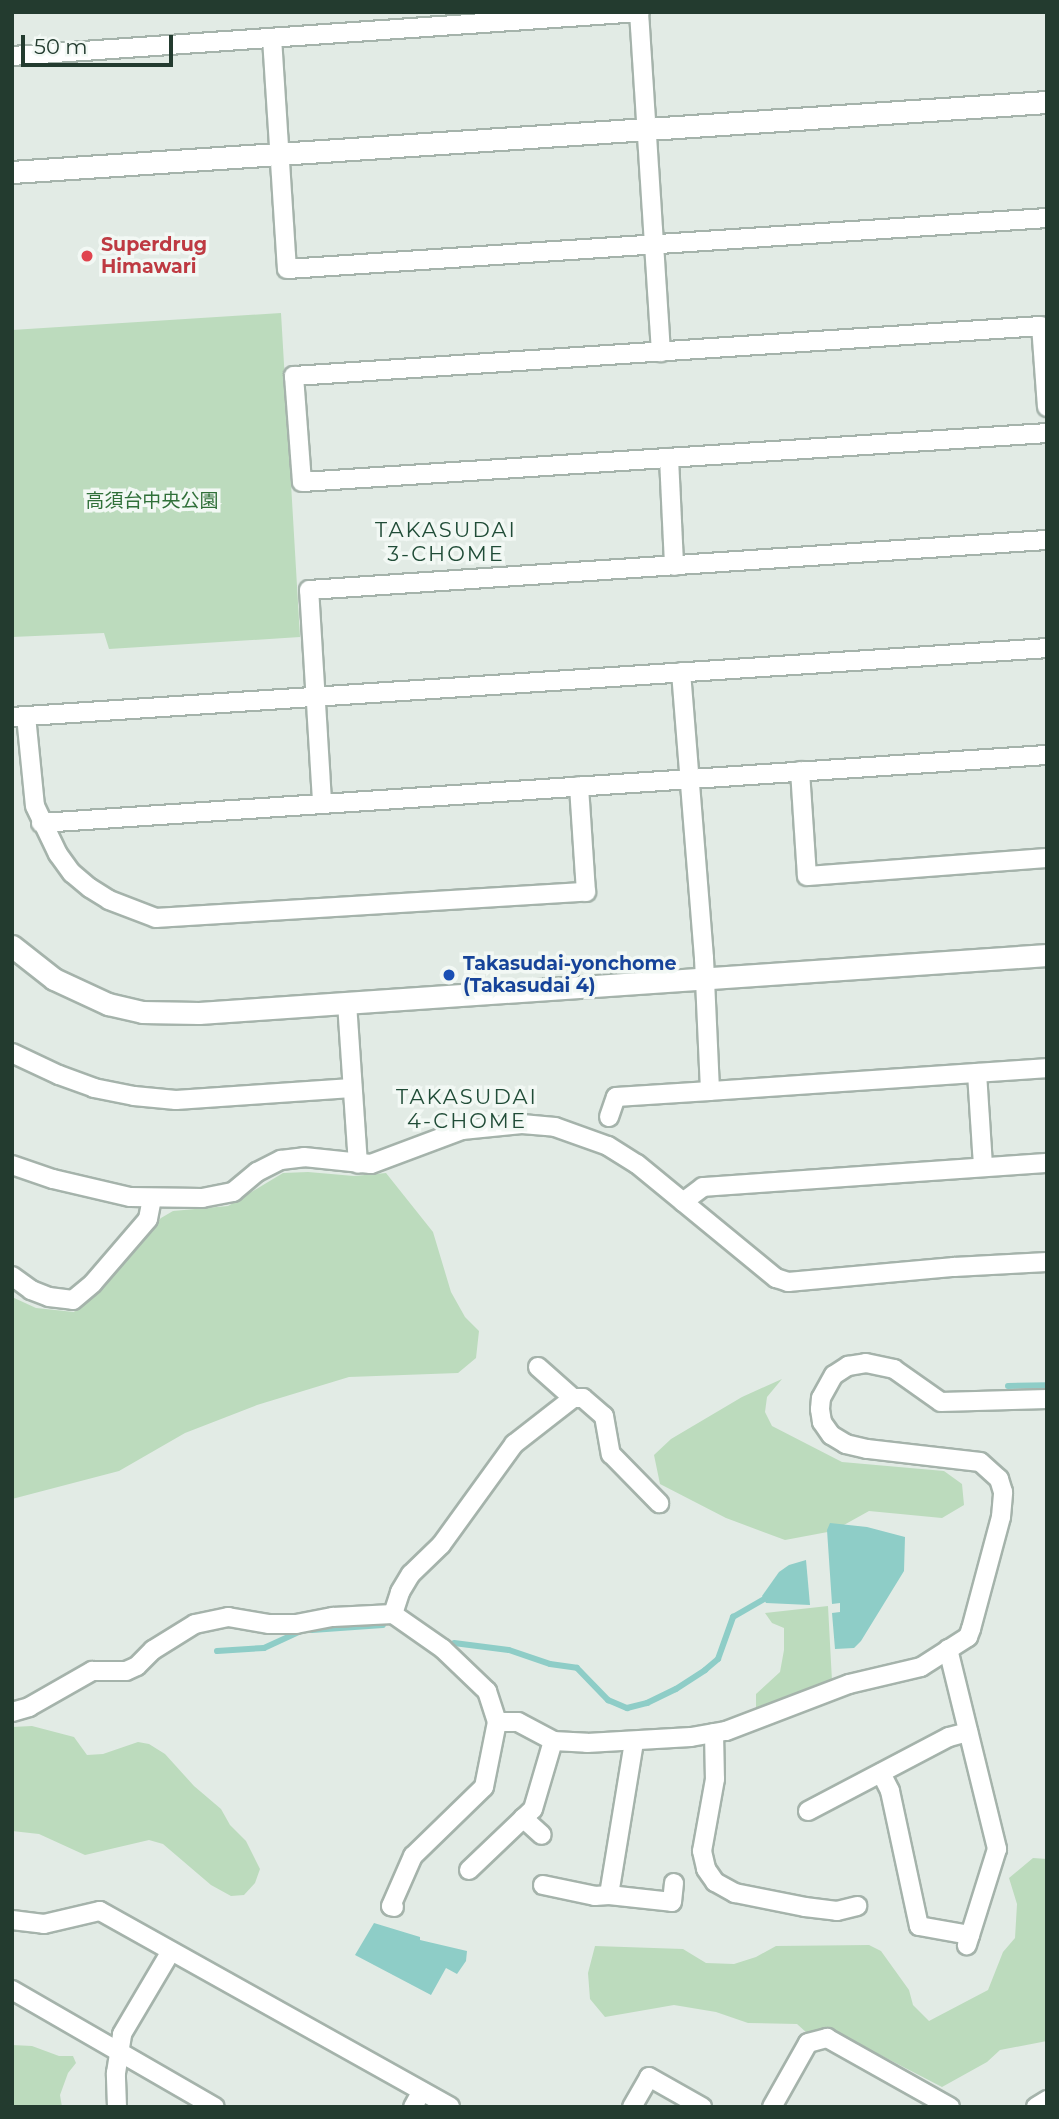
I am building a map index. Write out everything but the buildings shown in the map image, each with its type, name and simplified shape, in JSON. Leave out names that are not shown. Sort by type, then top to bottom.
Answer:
[{"type":"street","points":[[12,57],[272,38],[443,20],[639,12],[661,352]]},
{"type":"street","points":[[272,38],[287,269],[1047,218]]},
{"type":"street","points":[[12,172],[1047,102]]},
{"type":"street","points":[[1047,407],[1041,326],[294,376],[302,482],[1047,433]]},
{"type":"street","points":[[669,458],[674,566]]},
{"type":"street","points":[[322,801],[309,590],[1047,540]]},
{"type":"street","points":[[579,786],[586,892],[156,918],[109,900],[72,873],[41,823],[31,788],[19,716],[1047,648]]},
{"type":"street","points":[[681,672],[710,1091]]},
{"type":"street","points":[[41,823],[322,801],[1047,755]]},
{"type":"street","points":[[800,771],[807,876],[1047,858]]},
{"type":"street","points":[[12,946],[54,979],[108,1004],[142,1012],[199,1013],[1047,955]]},
{"type":"street","points":[[347,1003],[358,1164]]},
{"type":"street","points":[[12,1053],[82,1084],[134,1096],[176,1100],[352,1088]]},
{"type":"street","points":[[609,1117],[616,1097],[1047,1068]]},
{"type":"street","points":[[977,1073],[983,1167]]},
{"type":"street","points":[[12,1165],[53,1179],[130,1197],[221,1196],[233,1192],[269,1164],[293,1158],[358,1164],[388,1158],[462,1130],[522,1124],[555,1127],[608,1146],[683,1202],[776,1278],[788,1282],[954,1267],[1047,1262]]},
{"type":"street","points":[[683,1202],[703,1186],[1047,1163]]},
{"type":"street","points":[[12,1276],[40,1293],[73,1300],[93,1283],[148,1219],[152,1198]]},
{"type":"street","points":[[498,1721],[518,1722],[553,1741],[599,1744],[714,1733],[849,1684],[921,1667],[968,1637],[1001,1517],[1003,1492],[999,1479],[980,1462],[965,1458],[846,1444],[831,1435],[822,1422],[821,1398],[834,1376],[848,1366],[866,1363],[894,1369],[941,1402],[1047,1399]]},
{"type":"street","points":[[538,1367],[573,1398]]},
{"type":"street","points":[[393,1614],[400,1592],[411,1574],[441,1545],[513,1444],[573,1398],[583,1398],[604,1416],[611,1454],[659,1503]]},
{"type":"street","points":[[12,1712],[29,1707],[92,1671],[125,1671],[137,1666],[153,1650],[194,1623],[228,1618],[269,1624],[296,1624],[333,1617],[393,1614],[443,1649],[481,1684],[487,1691],[498,1721],[484,1787],[413,1856],[391,1906],[394,1907]]},
{"type":"street","points":[[881,1773],[890,1791],[919,1926],[968,1940],[997,1849],[948,1649]]},
{"type":"street","points":[[808,1811],[950,1737],[968,1732]]},
{"type":"street","points":[[714,1733],[715,1779],[702,1851],[706,1869],[715,1882],[735,1893],[805,1907],[837,1911],[857,1906]]},
{"type":"street","points":[[469,1870],[537,1802],[553,1741]]},
{"type":"street","points":[[609,1895],[634,1742]]},
{"type":"street","points":[[523,1818],[542,1835]]},
{"type":"street","points":[[543,1885],[595,1896],[672,1902],[674,1884]]},
{"type":"street","points":[[12,1920],[44,1924],[100,1911],[417,2099],[450,2107]]},
{"type":"street","points":[[117,2107],[116,2073],[122,2034],[171,1951]]},
{"type":"street","points":[[12,1990],[215,2107]]},
{"type":"street","points":[[772,2107],[808,2043],[827,2038],[950,2107]]},
{"type":"street","points":[[632,2107],[649,2077],[702,2107]]},
{"type":"street","points":[[1036,2107],[1047,2100]]},
{"type":"green space","name":"高須台中央公園","points":[[281,313],[300,637],[109,649],[104,633],[12,637],[12,330]]},
{"type":"green space","points":[[283,1173],[354,1176],[386,1173],[433,1232],[451,1292],[465,1317],[479,1331],[476,1358],[458,1373],[349,1377],[257,1405],[185,1433],[119,1471],[12,1499],[12,1297],[36,1308],[74,1312],[161,1218],[173,1211],[228,1206]]},
{"type":"green space","points":[[782,1379],[767,1397],[765,1412],[772,1426],[842,1462],[944,1471],[962,1484],[964,1505],[942,1518],[869,1511],[833,1531],[785,1540],[726,1518],[660,1484],[654,1455],[671,1439],[742,1397]]},
{"type":"green space","points":[[828,1606],[832,1681],[756,1712],[756,1694],[780,1672],[784,1650],[784,1628],[772,1623],[765,1613]]},
{"type":"green space","points":[[32,1726],[74,1737],[87,1755],[103,1754],[138,1742],[149,1744],[165,1754],[194,1786],[221,1809],[230,1825],[246,1841],[260,1869],[255,1883],[244,1895],[231,1896],[211,1885],[163,1844],[149,1840],[85,1855],[39,1834],[12,1831],[12,1727]]},
{"type":"green space","points":[[1033,1858],[1047,1859],[1047,2041],[1000,2050],[987,2062],[942,2087],[830,2029],[807,2033],[797,2024],[748,2023],[716,2012],[674,2005],[605,2017],[590,1999],[588,1973],[595,1946],[683,1949],[706,1963],[734,1964],[756,1957],[776,1946],[869,1945],[881,1951],[909,1990],[913,2005],[929,2021],[988,1990],[1003,1952],[1015,1938],[1017,1904],[1009,1878]]},
{"type":"green space","points":[[12,2045],[32,2046],[59,2056],[73,2056],[76,2063],[68,2073],[60,2095],[62,2107],[12,2107]]},
{"type":"water","points":[[830,1523],[867,1527],[905,1537],[904,1571],[854,1648],[835,1649],[832,1613],[840,1612],[840,1603],[832,1604],[827,1530]]},
{"type":"water","points":[[806,1560],[810,1605],[766,1603],[762,1596],[779,1572],[789,1565]]},
{"type":"water","points":[[374,1923],[420,1937],[420,1940],[467,1951],[466,1961],[457,1974],[446,1968],[431,1995],[355,1955]]},
{"type":"waterway","points":[[1008,1386],[1047,1385]]},
{"type":"waterway","points":[[454,1643],[509,1650],[550,1664],[577,1668],[608,1700],[627,1708],[647,1703],[676,1689],[705,1670],[718,1659],[733,1617],[764,1599]]},
{"type":"waterway","points":[[312,1630],[383,1625]]},
{"type":"waterway","points":[[217,1651],[264,1648],[301,1631]]},
{"type":"place","name":"Superdrug Himawari","points":[[87,256]]},
{"type":"place","name":"Takasudai-yonchome (Takasudai 4)","points":[[449,975]]},
{"type":"district","name":"TAKASUDAI 3-CHOME","points":[[446,542]]},
{"type":"district","name":"TAKASUDAI 4-CHOME","points":[[467,1109]]}]
